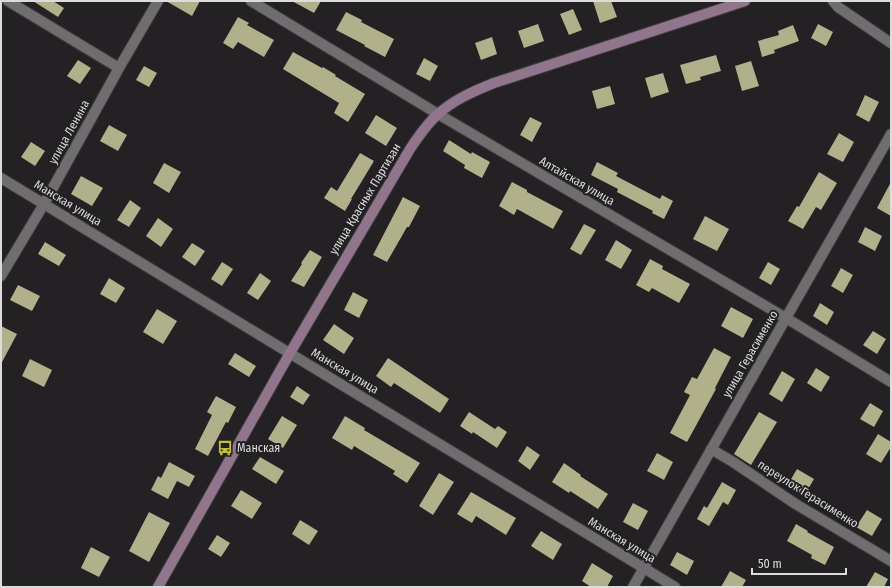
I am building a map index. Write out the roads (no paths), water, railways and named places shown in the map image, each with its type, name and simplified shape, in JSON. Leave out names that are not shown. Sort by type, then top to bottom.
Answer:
[{"type":"main road","name":"улица Красных Партизан","points":[[158,587],[290,352],[410,149],[424,129],[438,114],[453,103],[471,93],[494,83],[724,4],[745,1]]},
{"type":"street","points":[[8,1],[119,68]]},
{"type":"street","name":"улица Ленина","points":[[1,276],[44,204],[158,1]]},
{"type":"street","name":"Алтайская улица","points":[[251,1],[438,114],[786,318],[891,382]]},
{"type":"street","points":[[833,1],[838,7],[891,43]]},
{"type":"street","name":"улица Герасименко","points":[[633,587],[891,134]]},
{"type":"street","name":"Манская улица","points":[[1,178],[675,587]]},
{"type":"street","name":"переулок Герасименко","points":[[711,449],[794,503],[891,561]]},
{"type":"place","name":"Манская","points":[[225,448]]}]
